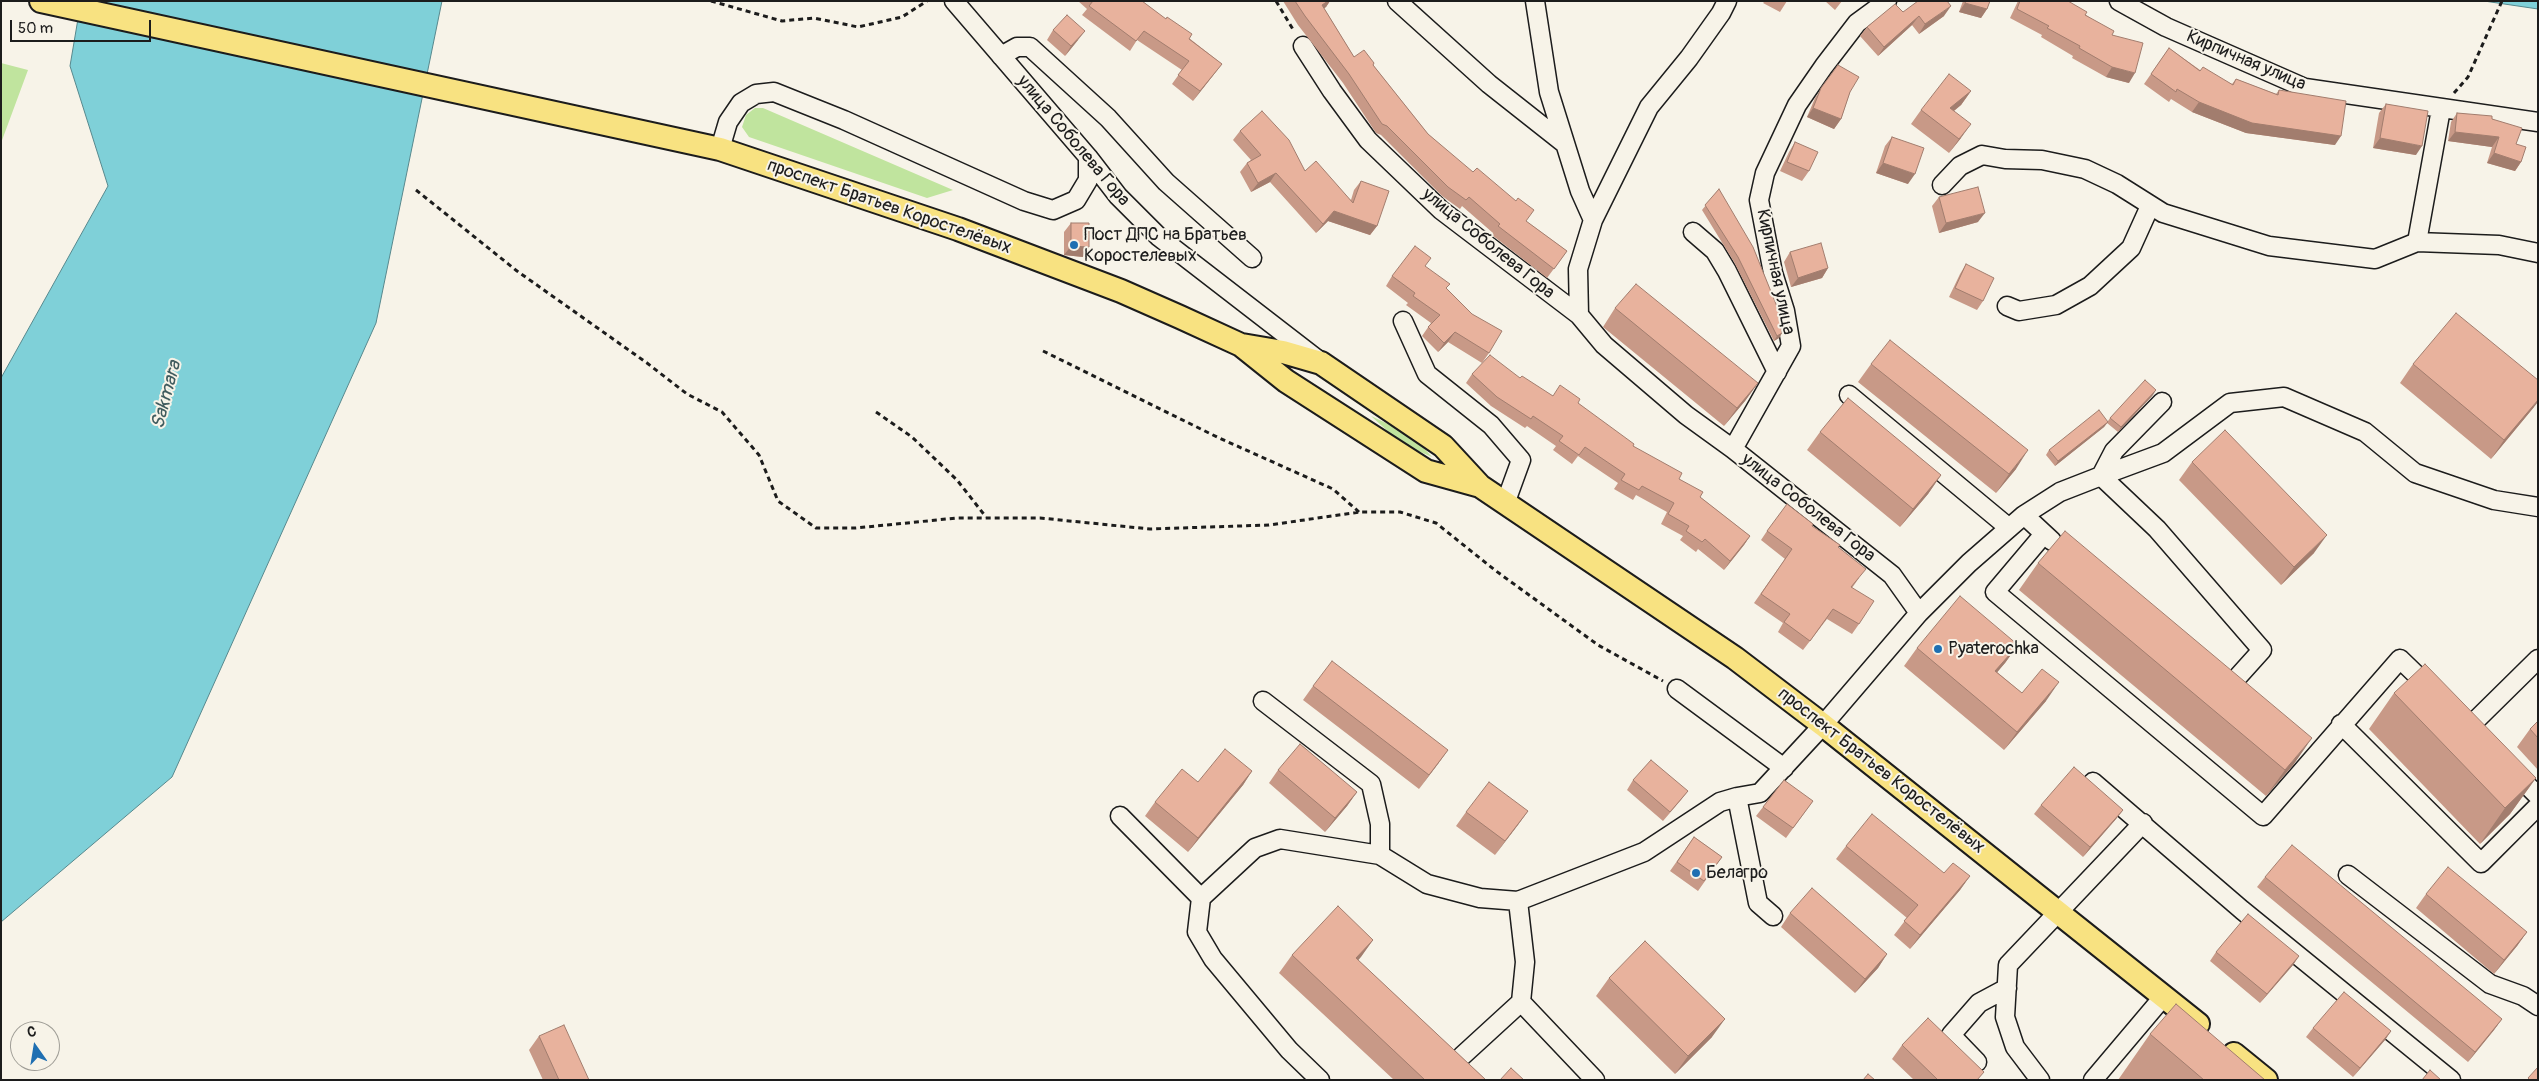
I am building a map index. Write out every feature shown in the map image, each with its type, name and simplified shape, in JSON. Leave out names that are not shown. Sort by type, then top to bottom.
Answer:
[{"type":"main road","name":"проспект Братьев Коростелёвых","points":[[41,1],[720,149],[958,229],[1121,291],[1241,345],[1286,380],[1426,471],[1480,486]]},
{"type":"main road","name":"проспект Братьев Коростелёвых","points":[[1241,345],[1283,352],[1321,363],[1443,446],[1480,486],[1735,658],[1823,725],[2060,912],[2266,1080]]},
{"type":"street","name":"улица Соболева Гора","points":[[954,1],[1088,157],[1118,196],[1159,237],[1321,363]]},
{"type":"street","points":[[1397,1],[1489,84],[1565,144]]},
{"type":"street","points":[[1534,1],[1549,92],[1592,220]]},
{"type":"street","name":"улица Соболева Гора","points":[[1579,315],[1578,269],[1592,220],[1649,106],[1689,58],[1721,13],[1727,1]]},
{"type":"street","name":"Кирпичная улица","points":[[1733,449],[1791,346],[1785,310],[1773,272],[1759,200],[1765,173],[1797,105],[1824,66],[1857,23],[1887,1]]},
{"type":"street","name":"Кирпичная улица","points":[[2118,1],[2166,28],[2305,88],[2538,122]]},
{"type":"street","name":"улица Соболева Гора","points":[[1303,46],[1332,91],[1368,140],[1441,210],[1579,315],[1604,345],[1686,415],[1733,449],[1892,574],[1919,613]]},
{"type":"street","points":[[1001,56],[1017,47],[1030,47],[1108,118],[1166,182],[1252,258]]},
{"type":"street","points":[[720,149],[728,122],[741,103],[756,94],[774,92],[844,120],[1024,201],[1053,210],[1076,200],[1088,180],[1088,157]]},
{"type":"street","points":[[2417,242],[2441,109]]},
{"type":"street","points":[[1942,185],[1960,166],[1982,155],[2042,160],[2085,168],[2117,184],[2163,213],[2269,246],[2375,259],[2417,242],[2498,245],[2538,253]]},
{"type":"street","points":[[2007,306],[2019,312],[2056,305],[2090,286],[2131,248],[2150,206]]},
{"type":"street","points":[[1693,232],[1715,250],[1777,372]]},
{"type":"street","points":[[1403,321],[1427,374],[1491,425],[1521,460],[1505,504]]},
{"type":"street","points":[[1749,383],[1764,395]]},
{"type":"street","points":[[1849,395],[2008,527]]},
{"type":"street","points":[[1320,1080],[1289,1050],[1213,959],[1197,932],[1200,898],[1256,848],[1280,839],[1380,855],[1427,884],[1480,898],[1518,901],[1644,852],[1720,802],[1737,796],[1760,794],[1823,725],[1919,613],[2008,527],[2060,492],[2163,453],[2230,403],[2284,397],[2365,432],[2415,473],[2494,500],[2538,507]]},
{"type":"street","points":[[2101,476],[2114,451],[2162,402]]},
{"type":"street","points":[[2101,476],[2156,529],[2262,650],[2226,690]]},
{"type":"street","points":[[2024,515],[2067,554]]},
{"type":"street","points":[[2044,534],[1995,592],[2263,816],[2341,724],[2400,659],[2441,700]]},
{"type":"street","points":[[2469,727],[2538,659]]},
{"type":"street","points":[[2211,677],[2241,703]]},
{"type":"street","points":[[1677,689],[1784,768]]},
{"type":"street","points":[[1263,701],[1370,784],[1380,824],[1380,855]]},
{"type":"street","points":[[2455,713],[2482,740]]},
{"type":"street","points":[[2341,724],[2481,863],[2538,806]]},
{"type":"street","points":[[2294,748],[2309,761]]},
{"type":"street","points":[[2503,761],[2538,796]]},
{"type":"street","points":[[2093,782],[2242,910],[2451,1080]]},
{"type":"street","points":[[1737,796],[1758,903],[1773,916]]},
{"type":"street","points":[[1120,816],[1200,898]]},
{"type":"street","points":[[2040,1080],[2015,1046],[2005,1017],[2008,965],[2143,824]]},
{"type":"street","points":[[2348,875],[2490,984],[2523,996],[2538,1006]]},
{"type":"street","points":[[1462,1056],[1521,1002],[1524,962],[1518,901]]},
{"type":"street","points":[[1977,1062],[1951,1035],[1979,1003],[2007,988]]},
{"type":"street","points":[[2093,1080],[2164,996]]},
{"type":"street","points":[[1521,1002],[1595,1080]]},
{"type":"path","points":[[711,1],[782,21],[814,18],[858,27],[902,17],[927,1]]},
{"type":"path","points":[[1276,1],[1303,46]]},
{"type":"path","points":[[2441,109],[2468,77],[2502,1]]},
{"type":"path","points":[[416,190],[517,271],[647,363],[687,394],[722,412],[759,455],[778,501],[816,528],[856,528],[957,518],[1040,518],[1150,529],[1269,525],[1360,512],[1400,512],[1436,523],[1496,571],[1598,645],[1677,689]]},
{"type":"path","points":[[1044,351],[1217,437],[1333,489],[1360,512]]},
{"type":"path","points":[[876,412],[918,444],[957,480],[986,518]]},
{"type":"green space","points":[[1,63],[28,70],[1,143]]},
{"type":"green space","points":[[755,108],[763,108],[953,190],[927,198],[749,137],[742,127],[746,115]]},
{"type":"green space","points":[[1371,416],[1412,435],[1432,457],[1402,444]]},
{"type":"water","name":"Sakmara","points":[[81,1],[442,1],[376,323],[172,777],[1,922],[1,378],[108,186],[70,66]]},
{"type":"water","points":[[2484,1],[2538,1],[2538,9]]},
{"type":"building","points":[[1093,1],[1142,1],[1166,19],[1167,17],[1192,34],[1189,39],[1222,64],[1200,91],[1178,75],[1189,61],[1144,31],[1136,41],[1089,6]]},
{"type":"building","points":[[1295,1],[1328,1],[1322,5],[1354,57],[1364,50],[1374,63],[1373,65],[1428,134],[1473,172],[1477,168],[1516,201],[1518,198],[1534,210],[1526,221],[1567,251],[1554,269],[1498,226],[1500,224],[1469,197],[1466,200],[1448,187],[1387,126],[1382,124],[1349,74]]},
{"type":"building","points":[[1918,1],[1947,1],[1951,6],[1925,24],[1919,16],[1884,47],[1867,27],[1895,4],[1903,12]]},
{"type":"building","points":[[1966,1],[1990,1],[1987,9],[1965,3]]},
{"type":"building","points":[[2020,1],[2068,1],[2087,12],[2085,15],[2114,31],[2112,35],[2143,43],[2135,73],[2112,67],[2079,48],[2080,46],[2047,28],[2049,26],[2017,9]]},
{"type":"building","points":[[1067,15],[1085,31],[1071,46],[1053,30]]},
{"type":"building","points":[[2169,48],[2200,71],[2203,67],[2233,85],[2236,79],[2278,95],[2279,90],[2346,101],[2341,136],[2252,123],[2199,102],[2177,89],[2176,92],[2151,74]]},
{"type":"building","points":[[1838,65],[1859,77],[1850,92],[1841,119],[1813,108],[1821,88]]},
{"type":"building","points":[[1949,74],[1971,91],[1950,108],[1971,124],[1959,139],[1921,110]]},
{"type":"building","points":[[2386,104],[2428,111],[2422,146],[2380,138]]},
{"type":"building","points":[[1262,111],[1289,140],[1305,171],[1316,161],[1353,203],[1361,181],[1389,191],[1377,226],[1334,211],[1323,224],[1276,173],[1258,183],[1247,163],[1261,155],[1240,131]]},
{"type":"building","points":[[2457,113],[2492,116],[2492,119],[2522,128],[2516,144],[2526,147],[2521,162],[2494,153],[2499,137],[2455,132]]},
{"type":"building","points":[[1892,137],[1924,148],[1915,174],[1883,163]]},
{"type":"building","points":[[1795,142],[1818,152],[1809,171],[1787,162]]},
{"type":"building","points":[[1978,187],[1985,213],[1946,223],[1939,197]]},
{"type":"building","points":[[1719,189],[1753,247],[1778,309],[1782,333],[1777,336],[1738,257],[1705,205]]},
{"type":"building","points":[[1071,223],[1089,223],[1089,247],[1071,246]]},
{"type":"building","points":[[1821,243],[1828,268],[1798,278],[1790,252]]},
{"type":"building","points":[[1415,246],[1431,258],[1425,266],[1450,284],[1446,288],[1472,314],[1502,331],[1489,353],[1455,332],[1444,343],[1428,327],[1440,315],[1413,296],[1415,293],[1392,276]]},
{"type":"building","points":[[1966,264],[1994,278],[1983,301],[1955,288]]},
{"type":"building","points":[[1636,284],[1758,383],[1737,408],[1615,308]]},
{"type":"building","points":[[2456,313],[2538,380],[2538,400],[2504,440],[2413,364]]},
{"type":"building","points":[[1890,340],[2028,450],[2009,474],[1871,364]]},
{"type":"building","points":[[1490,355],[1520,378],[1522,376],[1553,396],[1560,385],[1580,399],[1578,403],[1634,444],[1633,446],[1682,473],[1679,479],[1703,492],[1700,497],[1750,536],[1730,561],[1705,539],[1702,542],[1686,531],[1689,526],[1668,514],[1674,503],[1642,486],[1639,490],[1621,480],[1625,474],[1585,447],[1579,455],[1559,441],[1563,436],[1533,416],[1531,419],[1497,397],[1472,374]]},
{"type":"building","points":[[2145,380],[2156,390],[2121,427],[2110,418]]},
{"type":"building","points":[[1848,398],[1941,475],[1913,509],[1820,432]]},
{"type":"building","points":[[2099,410],[2108,422],[2058,461],[2049,450]]},
{"type":"building","points":[[2225,430],[2327,535],[2294,567],[2192,462]]},
{"type":"building","points":[[1787,504],[1813,524],[1812,526],[1840,545],[1838,547],[1866,569],[1851,587],[1874,601],[1859,624],[1833,609],[1810,641],[1784,622],[1790,614],[1761,594],[1792,549],[1767,531]]},
{"type":"building","points":[[2065,531],[2312,738],[2285,770],[2038,563]]},
{"type":"building","points":[[1960,596],[2018,645],[1995,671],[2022,693],[2042,669],[2059,682],[2017,732],[1917,648]]},
{"type":"building","points":[[1332,661],[1448,750],[1429,775],[1313,686]]},
{"type":"building","points":[[2425,664],[2536,778],[2505,808],[2394,693]]},
{"type":"building","points":[[2538,721],[2538,738],[2530,729]]},
{"type":"building","points":[[1300,744],[1357,792],[1335,818],[1278,770]]},
{"type":"building","points":[[1225,749],[1252,771],[1198,838],[1155,802],[1182,769],[1198,782]]},
{"type":"building","points":[[1651,760],[1688,791],[1670,812],[1633,780]]},
{"type":"building","points":[[2074,767],[2123,810],[2090,847],[2041,805]]},
{"type":"building","points":[[1784,780],[1813,801],[1793,828],[1763,807]]},
{"type":"building","points":[[1489,782],[1528,811],[1505,841],[1466,812]]},
{"type":"building","points":[[1872,814],[1944,873],[1953,863],[1970,876],[1920,935],[1904,921],[1918,905],[1846,846]]},
{"type":"building","points":[[1694,837],[1722,857],[1704,881],[1677,862]]},
{"type":"building","points":[[2292,845],[2502,1019],[2475,1052],[2265,877]]},
{"type":"building","points":[[2448,867],[2527,932],[2504,960],[2426,894]]},
{"type":"building","points":[[1812,888],[1887,954],[1865,979],[1790,913]]},
{"type":"building","points":[[1338,906],[1373,940],[1356,958],[1486,1080],[1425,1080],[1292,955]]},
{"type":"building","points":[[2248,914],[2299,956],[2267,994],[2216,952]]},
{"type":"building","points":[[1645,941],[1725,1019],[1688,1056],[1609,978]]},
{"type":"building","points":[[2344,992],[2391,1031],[2360,1068],[2313,1028]]},
{"type":"building","points":[[2176,1004],[2265,1080],[2204,1080],[2150,1034]]},
{"type":"building","points":[[1928,1018],[1984,1072],[1977,1080],[1938,1080],[1902,1045]]},
{"type":"building","points":[[564,1025],[589,1080],[559,1080],[539,1036]]},
{"type":"building","points":[[2538,1067],[2538,1080],[2530,1080],[2528,1078]]},
{"type":"building","points":[[1511,1068],[1524,1080],[1500,1080]]},
{"type":"building","points":[[2430,1070],[2441,1080],[2422,1080]]},
{"type":"building","points":[[1868,1074],[1875,1080],[1863,1080]]},
{"type":"place","name":"Пост ДПС на Братьев Коростелевых","points":[[1074,245]]},
{"type":"place","name":"Pyaterochka","points":[[1938,649]]},
{"type":"place","name":"Белагро","points":[[1696,873]]}]
